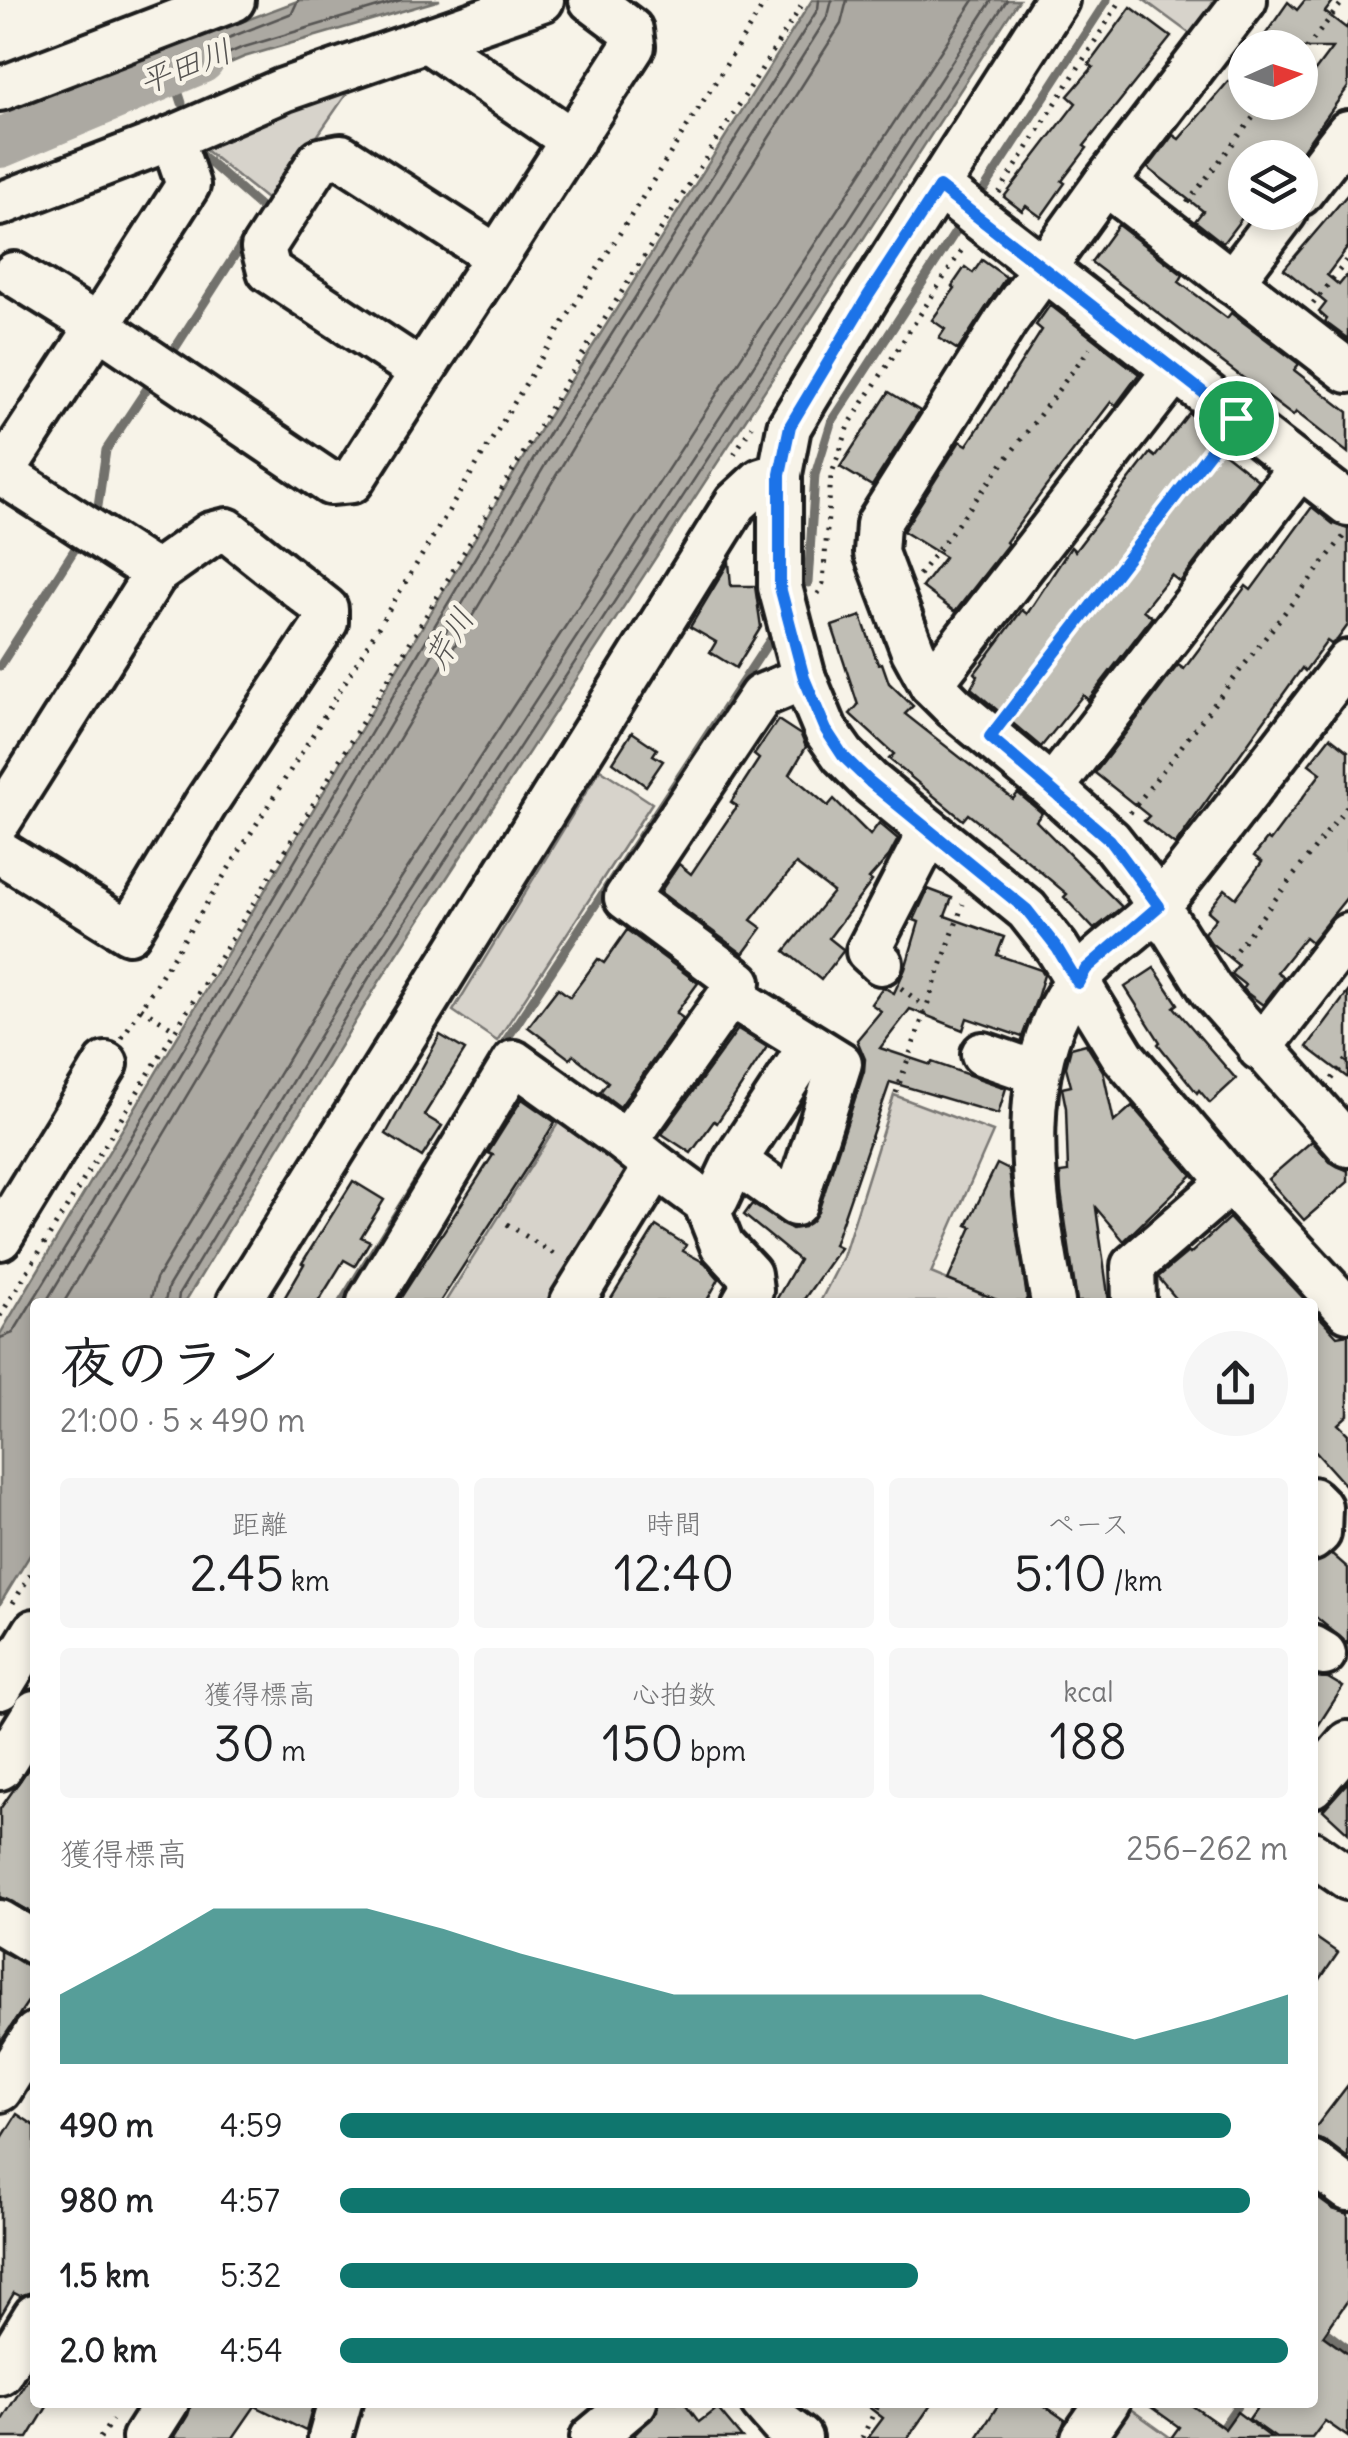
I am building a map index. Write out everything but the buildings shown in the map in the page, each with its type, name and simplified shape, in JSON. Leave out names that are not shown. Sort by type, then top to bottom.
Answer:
[{"type":"street","points":[[0,89],[233,0]]},
{"type":"street","points":[[0,204],[172,138],[283,90],[542,0]]},
{"type":"street","points":[[14,274],[98,326],[330,484],[352,481],[634,46],[631,30],[591,0]]},
{"type":"street","points":[[1057,0],[790,426],[780,474],[780,587],[804,678],[826,730],[843,756],[1027,910],[1057,948],[1123,1056],[1230,1182],[1348,1310]]},
{"type":"street","points":[[1246,0],[1105,183],[1006,322],[878,524],[876,553],[913,650],[932,684],[1110,840],[1159,906],[1211,990],[1348,1145]]},
{"type":"street","points":[[426,40],[573,141]]},
{"type":"street","points":[[1318,171],[1348,132]]},
{"type":"street","points":[[156,573],[1,473],[188,185],[172,138]]},
{"type":"street","points":[[422,372],[270,271],[263,248],[320,160],[341,156],[497,256]]},
{"type":"street","points":[[1105,183],[1348,371]]},
{"type":"street","points":[[939,187],[1348,504]]},
{"type":"street","points":[[1232,282],[1272,230]]},
{"type":"street","points":[[932,684],[1175,370]]},
{"type":"street","points":[[1052,788],[1300,467]]},
{"type":"street","points":[[240,1298],[736,502],[761,480],[780,474]]},
{"type":"street","points":[[0,820],[156,573],[210,534],[227,530],[326,609],[326,622],[206,803],[129,932],[0,852]]},
{"type":"street","points":[[1051,1298],[1041,1240],[1033,1146],[1038,1073],[1062,1008],[1086,969],[1159,906],[1348,662]]},
{"type":"street","points":[[574,1298],[641,1154],[739,982],[626,898],[761,696],[804,678]]},
{"type":"street","points":[[868,951],[930,831]]},
{"type":"street","points":[[1260,1049],[1348,935]]},
{"type":"street","points":[[730,995],[840,1063],[795,1204],[735,1161]]},
{"type":"street","points":[[705,1202],[717,1199],[735,1161],[810,1046]]},
{"type":"street","points":[[983,1054],[1038,1073]]},
{"type":"street","points":[[371,1298],[514,1062],[705,1202],[722,1245],[749,1274],[751,1290],[746,1298]]},
{"type":"street","points":[[0,1238],[106,1064]]},
{"type":"street","points":[[1134,1298],[1133,1266],[1230,1182]]},
{"type":"street","points":[[1318,1506],[1318,1534]]},
{"type":"street","points":[[0,1688],[22,1621]]},
{"type":"street","points":[[0,1768],[30,1720]]},
{"type":"street","points":[[1318,1779],[1348,1743]]},
{"type":"street","points":[[1318,1859],[1346,1883]]},
{"type":"street","points":[[0,1922],[30,1941]]},
{"type":"street","points":[[0,2090],[30,2042]]},
{"type":"street","points":[[1318,2166],[1348,2189]]},
{"type":"street","points":[[0,2374],[30,2324]]},
{"type":"street","points":[[144,2438],[163,2408]]},
{"type":"street","points":[[330,2438],[338,2408]]},
{"type":"street","points":[[592,2438],[628,2408]]},
{"type":"street","points":[[767,2408],[800,2438]]},
{"type":"street","points":[[1083,2438],[1104,2408]]},
{"type":"path","points":[[106,1064],[767,0]]},
{"type":"path","points":[[0,1316],[584,352],[805,0]]},
{"type":"path","points":[[992,204],[1121,0]]},
{"type":"path","points":[[1318,34],[1344,0]]},
{"type":"path","points":[[1166,230],[1251,120]]},
{"type":"path","points":[[812,605],[824,583],[831,476],[850,423],[973,233]]},
{"type":"path","points":[[1293,329],[1348,259]]},
{"type":"path","points":[[896,606],[1109,320]]},
{"type":"path","points":[[990,737],[1236,418]]},
{"type":"path","points":[[1110,840],[1348,530]]},
{"type":"path","points":[[1211,990],[1220,971],[1348,805]]},
{"type":"path","points":[[896,1093],[964,900]]},
{"type":"path","points":[[141,1008],[176,1030]]},
{"type":"path","points":[[507,1224],[561,1258]]},
{"type":"path","points":[[22,1621],[30,1588]]},
{"type":"path","points":[[862,2438],[876,2408]]},
{"type":"shaded area","points":[[1144,0],[1228,0],[1197,39]]},
{"type":"shaded area","points":[[354,83],[271,203],[204,149],[203,139]]},
{"type":"shaded area","points":[[600,769],[652,803],[497,1041],[453,1011]]},
{"type":"shaded area","points":[[894,1095],[993,1132],[931,1273],[984,1295],[982,1298],[822,1298],[843,1257]]},
{"type":"shaded area","points":[[560,1120],[631,1171],[559,1298],[448,1298]]},
{"type":"shaded area","points":[[1117,2408],[1129,2408],[1171,2438],[1116,2438],[1100,2426]]},
{"type":"water","points":[[300,0],[440,0],[244,57],[200,76],[196,70],[95,94],[91,110],[0,159],[0,126],[201,37]]},
{"type":"water","name":"芹川","points":[[812,0],[1019,0],[379,982],[187,1298],[30,1298],[30,1555],[0,1604],[0,1334],[541,428]]},
{"type":"waterway","points":[[985,188],[1107,0]]},
{"type":"waterway","name":"平田川","points":[[0,143],[200,59]]},
{"type":"waterway","points":[[171,69],[182,103]]},
{"type":"waterway","points":[[196,143],[200,154],[264,210],[260,216]]},
{"type":"waterway","points":[[808,583],[815,475],[831,423],[958,228]]},
{"type":"waterway","points":[[172,353],[249,233]]},
{"type":"waterway","points":[[97,513],[106,450],[150,384]]},
{"type":"waterway","points":[[0,666],[78,544]]},
{"type":"waterway","points":[[497,1054],[770,640]]},
{"type":"waterway","points":[[344,1298],[425,1169]]},
{"type":"waterway","points":[[1319,2327],[1348,2349]]},
{"type":"waterway","points":[[1215,2438],[1236,2408]]},
{"type":"route","points":[[939,187],[1236,418],[990,737],[1110,840],[1159,906],[1086,969],[1078,983],[1027,910],[870,782],[843,756],[826,730],[804,678],[780,587],[780,474],[790,426],[939,187]]}]
